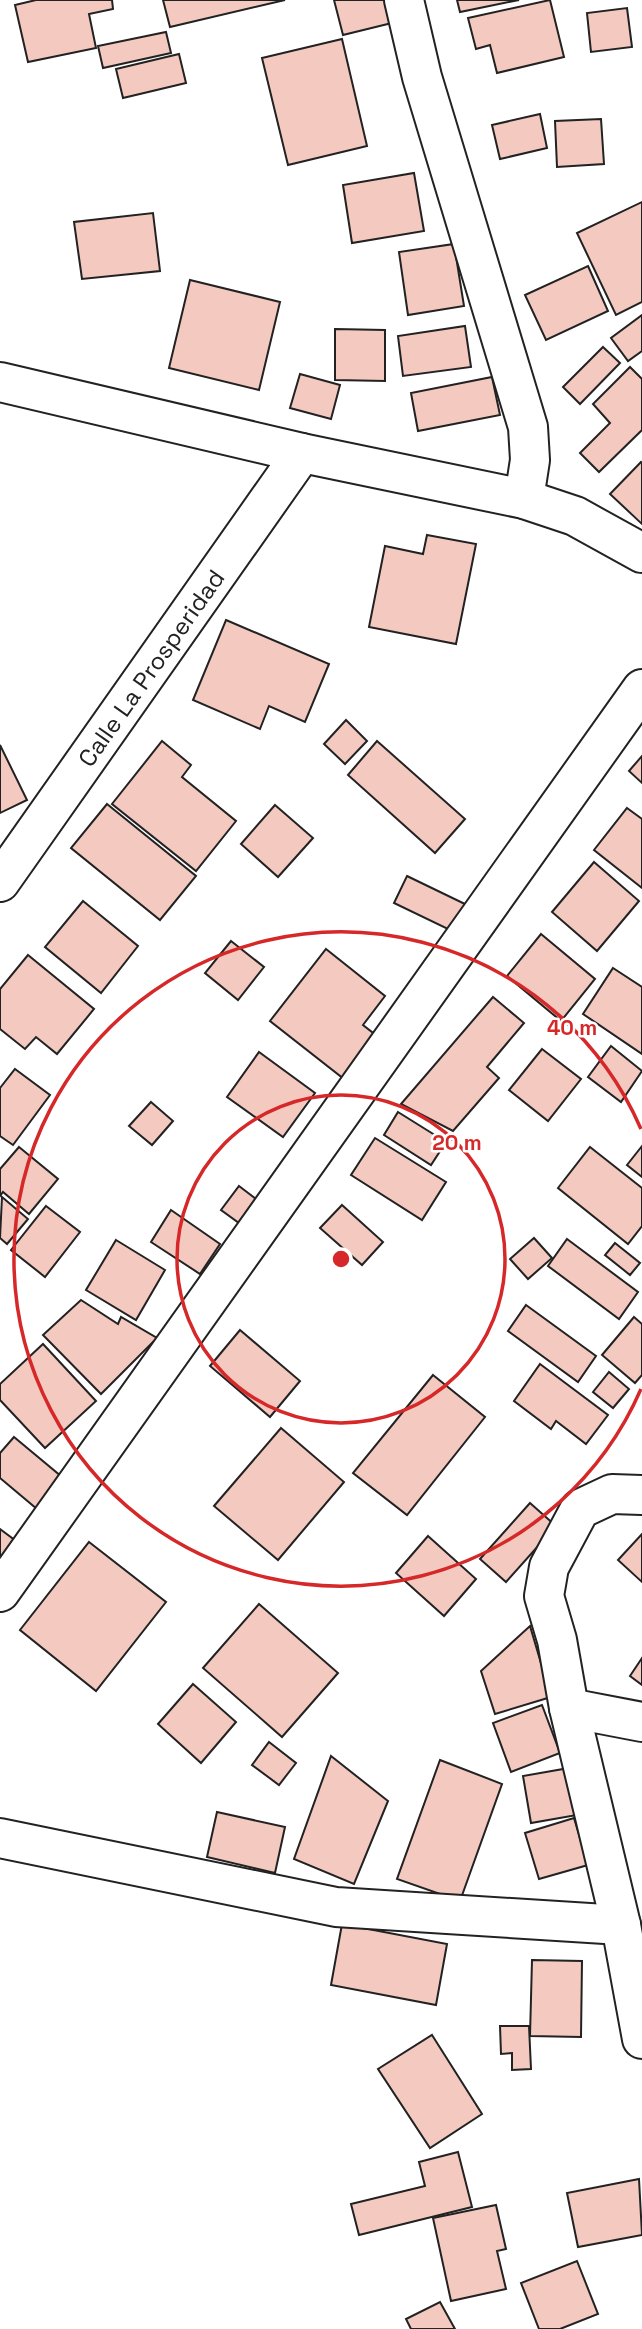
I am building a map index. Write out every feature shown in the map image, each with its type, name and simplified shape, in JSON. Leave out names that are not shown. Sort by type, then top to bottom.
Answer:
[{"type":"street","points":[[404,0],[422,77],[528,427],[530,460],[524,499]]},
{"type":"street","points":[[0,382],[302,453],[524,499],[575,516],[642,553]]},
{"type":"street","name":"Calle La Prosperidad","points":[[0,882],[302,453]]},
{"type":"street","points":[[0,1592],[642,689]]},
{"type":"street","points":[[642,1494],[612,1494],[580,1509],[549,1567],[544,1596],[557,1640],[569,1708],[621,1925],[642,2039]]},
{"type":"street","points":[[569,1708],[642,1722]]},
{"type":"street","points":[[0,1838],[336,1907],[621,1925]]},
{"type":"building","points":[[36,0],[112,0],[113,9],[89,14],[96,48],[28,62],[15,5]]},
{"type":"building","points":[[163,0],[285,0],[170,27]]},
{"type":"building","points":[[334,0],[395,0],[400,21],[343,35]]},
{"type":"building","points":[[457,0],[519,0],[460,12]]},
{"type":"building","points":[[550,0],[564,57],[497,73],[490,45],[476,49],[468,18]]},
{"type":"building","points":[[627,8],[632,47],[591,52],[587,13]]},
{"type":"building","points":[[166,32],[171,53],[103,68],[98,46]]},
{"type":"building","points":[[342,39],[367,146],[288,165],[262,58]]},
{"type":"building","points":[[179,54],[186,83],[123,98],[116,69]]},
{"type":"building","points":[[540,114],[547,148],[500,159],[492,125]]},
{"type":"building","points":[[601,119],[604,164],[557,167],[555,121]]},
{"type":"building","points":[[414,173],[424,231],[352,243],[343,185]]},
{"type":"building","points":[[642,202],[642,302],[616,315],[577,233]]},
{"type":"building","points":[[153,213],[160,271],[82,279],[74,222]]},
{"type":"building","points":[[454,244],[464,306],[408,315],[399,252]]},
{"type":"building","points":[[588,266],[608,311],[546,340],[525,295]]},
{"type":"building","points":[[190,280],[280,302],[259,390],[169,368]]},
{"type":"building","points":[[642,315],[642,351],[628,361],[611,338]]},
{"type":"building","points":[[465,326],[471,367],[403,376],[398,336]]},
{"type":"building","points":[[335,329],[385,330],[385,381],[335,380]]},
{"type":"building","points":[[603,347],[620,363],[580,404],[563,387]]},
{"type":"building","points":[[630,367],[642,379],[642,430],[599,472],[580,453],[610,423],[593,404]]},
{"type":"building","points":[[300,374],[340,385],[331,419],[290,408]]},
{"type":"building","points":[[492,377],[500,415],[418,431],[411,393]]},
{"type":"building","points":[[642,463],[642,524],[610,494]]},
{"type":"building","points":[[427,535],[476,544],[456,644],[369,627],[385,546],[423,554]]},
{"type":"building","points":[[226,620],[329,664],[305,722],[269,706],[260,729],[193,700]]},
{"type":"building","points":[[346,720],[367,741],[345,764],[324,744]]},
{"type":"building","points":[[162,741],[191,765],[182,777],[236,821],[196,871],[112,804]]},
{"type":"building","points":[[377,741],[465,819],[435,853],[348,775]]},
{"type":"building","points":[[0,745],[27,800],[0,813]]},
{"type":"building","points":[[642,756],[642,783],[629,771]]},
{"type":"building","points":[[107,804],[196,876],[160,920],[71,848]]},
{"type":"building","points":[[275,805],[313,838],[278,877],[241,844]]},
{"type":"building","points":[[627,808],[642,819],[642,888],[594,850]]},
{"type":"building","points":[[594,862],[639,901],[597,951],[552,912]]},
{"type":"building","points":[[407,876],[465,904],[452,931],[394,903]]},
{"type":"building","points":[[83,901],[138,946],[101,993],[45,947]]},
{"type":"building","points":[[541,934],[595,979],[561,1021],[507,976]]},
{"type":"building","points":[[231,941],[264,967],[238,1000],[205,973]]},
{"type":"building","points":[[326,949],[385,996],[363,1025],[377,1036],[344,1079],[270,1021]]},
{"type":"building","points":[[28,955],[94,1009],[57,1054],[36,1037],[25,1049],[0,1029],[0,989]]},
{"type":"building","points":[[613,968],[642,987],[642,1054],[583,1014]]},
{"type":"building","points":[[493,997],[524,1023],[487,1067],[499,1078],[453,1131],[401,1104]]},
{"type":"building","points":[[611,1046],[642,1071],[621,1102],[588,1077]]},
{"type":"building","points":[[542,1049],[581,1079],[548,1121],[509,1090]]},
{"type":"building","points":[[259,1052],[315,1093],[283,1137],[227,1097]]},
{"type":"building","points":[[15,1069],[50,1095],[13,1145],[0,1136],[0,1088]]},
{"type":"building","points":[[151,1102],[173,1121],[152,1145],[129,1126]]},
{"type":"building","points":[[398,1112],[446,1142],[431,1165],[384,1135]]},
{"type":"building","points":[[375,1138],[446,1182],[422,1220],[351,1175]]},
{"type":"building","points":[[642,1146],[642,1177],[627,1165]]},
{"type":"building","points":[[19,1147],[58,1179],[29,1214],[3,1192],[0,1196],[0,1169]]},
{"type":"building","points":[[590,1147],[642,1188],[642,1226],[628,1244],[558,1188]]},
{"type":"building","points":[[239,1186],[256,1199],[239,1223],[221,1210]]},
{"type":"building","points":[[2,1197],[28,1219],[7,1244],[0,1238]]},
{"type":"building","points":[[342,1205],[383,1242],[362,1265],[320,1228]]},
{"type":"building","points":[[46,1206],[80,1232],[45,1277],[11,1250]]},
{"type":"building","points":[[171,1210],[220,1244],[200,1274],[151,1242]]},
{"type":"building","points":[[534,1238],[552,1258],[528,1279],[510,1259]]},
{"type":"building","points":[[567,1239],[638,1292],[619,1319],[548,1266]]},
{"type":"building","points":[[116,1240],[165,1270],[136,1320],[86,1290]]},
{"type":"building","points":[[615,1243],[640,1263],[630,1275],[605,1255]]},
{"type":"building","points":[[81,1300],[118,1324],[121,1317],[157,1338],[101,1394],[43,1335]]},
{"type":"building","points":[[526,1305],[596,1356],[578,1382],[508,1331]]},
{"type":"building","points":[[634,1317],[642,1324],[642,1375],[635,1383],[602,1355]]},
{"type":"building","points":[[240,1330],[300,1381],[270,1417],[210,1366]]},
{"type":"building","points":[[43,1344],[96,1401],[45,1448],[0,1400],[0,1384]]},
{"type":"building","points":[[540,1364],[608,1415],[586,1444],[556,1421],[551,1429],[514,1401]]},
{"type":"building","points":[[609,1372],[629,1389],[613,1408],[593,1392]]},
{"type":"building","points":[[433,1375],[485,1417],[407,1515],[353,1473]]},
{"type":"building","points":[[281,1428],[344,1482],[278,1560],[214,1506]]},
{"type":"building","points":[[14,1437],[62,1477],[37,1509],[0,1478],[0,1453]]},
{"type":"building","points":[[530,1503],[556,1526],[506,1582],[480,1559]]},
{"type":"building","points":[[0,1529],[16,1541],[0,1563]]},
{"type":"building","points":[[642,1534],[642,1582],[618,1560]]},
{"type":"building","points":[[428,1536],[476,1579],[444,1616],[396,1573]]},
{"type":"building","points":[[89,1542],[166,1602],[96,1691],[20,1630]]},
{"type":"building","points":[[259,1604],[338,1673],[282,1737],[203,1668]]},
{"type":"building","points":[[530,1626],[551,1697],[495,1714],[481,1671]]},
{"type":"building","points":[[642,1658],[642,1685],[630,1676]]},
{"type":"building","points":[[193,1684],[236,1722],[201,1763],[158,1724]]},
{"type":"building","points":[[542,1705],[560,1753],[511,1772],[493,1723]]},
{"type":"building","points":[[269,1742],[296,1763],[279,1785],[252,1765]]},
{"type":"building","points":[[331,1756],[388,1801],[354,1884],[294,1859]]},
{"type":"building","points":[[440,1760],[502,1784],[460,1901],[397,1879]]},
{"type":"building","points":[[569,1768],[577,1815],[531,1823],[523,1776]]},
{"type":"building","points":[[217,1812],[285,1827],[275,1873],[207,1857]]},
{"type":"building","points":[[574,1818],[588,1865],[539,1879],[525,1833]]},
{"type":"building","points":[[342,1924],[447,1944],[436,2005],[331,1985]]},
{"type":"building","points":[[532,1960],[582,1961],[581,2037],[530,2036]]},
{"type":"building","points":[[500,2026],[529,2026],[531,2069],[512,2070],[512,2053],[501,2054]]},
{"type":"building","points":[[432,2035],[482,2114],[430,2148],[378,2069]]},
{"type":"building","points":[[458,2152],[472,2207],[359,2235],[351,2204],[425,2186],[419,2162]]},
{"type":"building","points":[[639,2179],[642,2235],[578,2247],[567,2193]]},
{"type":"building","points":[[496,2205],[506,2249],[497,2251],[506,2289],[451,2301],[433,2218]]},
{"type":"building","points":[[577,2261],[598,2314],[560,2329],[539,2329],[521,2283]]},
{"type":"building","points":[[440,2302],[455,2329],[411,2329],[406,2319]]}]
